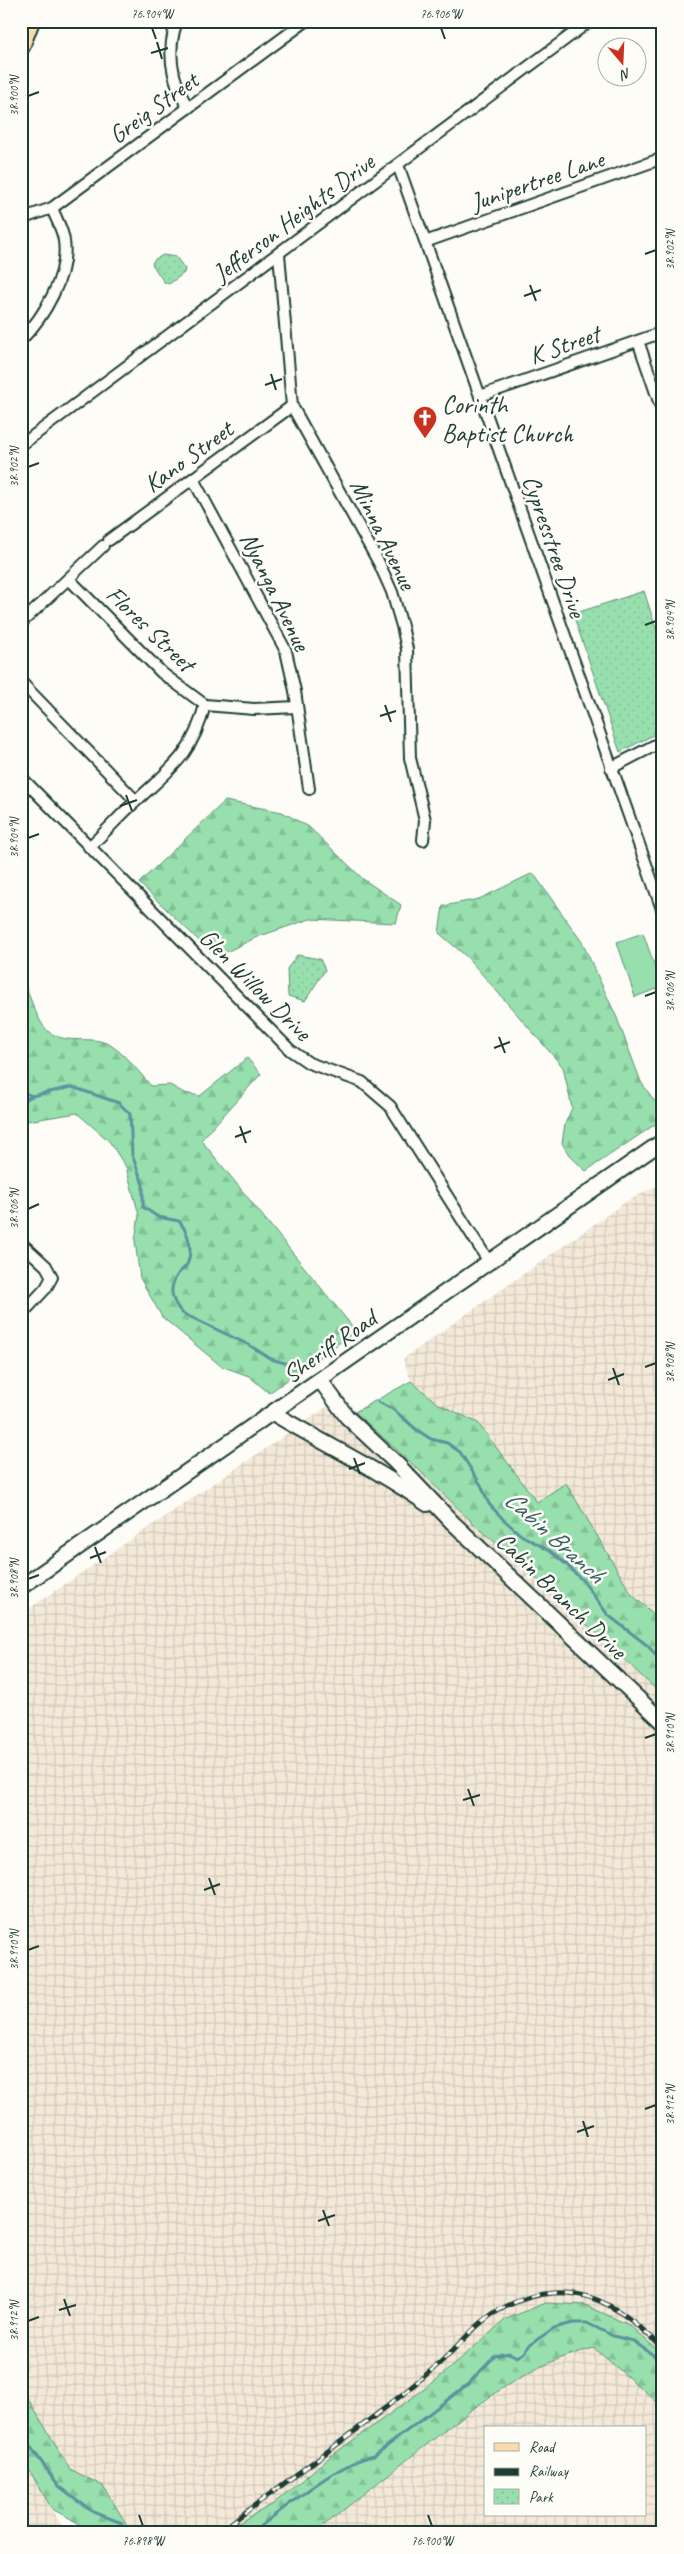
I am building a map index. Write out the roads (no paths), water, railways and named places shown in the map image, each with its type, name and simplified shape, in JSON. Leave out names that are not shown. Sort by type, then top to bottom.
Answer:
[{"type":"main road","points":[[21,47],[32,21]]},
{"type":"main road","name":"Sheriff Road","points":[[21,1587],[663,1141]]},
{"type":"main road","name":"Cabin Branch Drive","points":[[320,1380],[347,1417],[452,1522],[663,1722]]},
{"type":"main road","name":"Cabin Branch Drive","points":[[273,1413],[326,1445],[385,1476],[452,1522]]},
{"type":"street","points":[[177,21],[171,43],[172,65],[177,88],[188,108]]},
{"type":"street","name":"Greig Street","points":[[21,219],[52,208],[306,21]]},
{"type":"street","name":"Jefferson Heights Drive","points":[[21,445],[590,21]]},
{"type":"street","name":"Junipertree Lane","points":[[426,242],[663,158]]},
{"type":"street","name":"Cypresstree Drive","points":[[398,165],[611,768],[661,901],[663,912]]},
{"type":"street","points":[[21,340],[46,308],[60,274],[64,241],[52,208]]},
{"type":"street","name":"Minna Avenue","points":[[279,254],[292,406],[379,563],[397,608],[407,649],[410,750],[425,820],[423,840]]},
{"type":"street","name":"K Street","points":[[480,396],[663,332]]},
{"type":"street","points":[[638,341],[663,413]]},
{"type":"street","name":"Kano Street","points":[[21,623],[106,543],[292,406]]},
{"type":"street","name":"Nyanga Avenue","points":[[193,479],[284,646],[292,670],[309,789]]},
{"type":"street","name":"Flores Street","points":[[69,579],[162,674],[205,705]]},
{"type":"street","points":[[21,682],[136,801]]},
{"type":"street","points":[[89,847],[161,779],[189,748],[197,734],[205,705],[254,709],[297,707]]},
{"type":"street","points":[[611,768],[663,741]]},
{"type":"street","name":"Glen Willow Drive","points":[[21,777],[296,1055],[309,1063],[354,1078],[380,1095],[400,1120],[489,1262]]},
{"type":"street","points":[[21,1243],[46,1266],[52,1276],[51,1282],[21,1315]]},
{"type":"waterway","name":"Cabin Branch","points":[[21,1091],[32,1096],[72,1087],[119,1103],[130,1114],[132,1155],[143,1184],[143,1207],[158,1217],[179,1221],[189,1240],[190,1251],[187,1264],[178,1274],[172,1289],[173,1299],[178,1308],[182,1313],[249,1345],[271,1359],[292,1365]]},
{"type":"waterway","points":[[21,1102],[32,1096]]},
{"type":"waterway","name":"Cabin Branch","points":[[378,1402],[394,1410],[417,1430],[431,1439],[447,1443],[460,1452],[481,1485],[489,1504],[503,1519],[521,1535],[550,1551],[567,1565],[584,1582],[608,1615],[648,1646],[663,1664]]},
{"type":"waterway","points":[[251,2533],[328,2477],[344,2467],[374,2456],[468,2384],[495,2356],[509,2353],[517,2357],[524,2353],[528,2346],[554,2328],[573,2323],[587,2323],[613,2336],[633,2341],[656,2357],[661,2368],[663,2380]]},
{"type":"waterway","points":[[21,2434],[59,2486],[93,2512],[122,2523]]},
{"type":"railway","points":[[230,2524],[409,2389],[440,2363],[487,2318],[516,2302],[538,2295],[554,2293],[571,2293],[586,2296],[614,2308],[663,2348]]},
{"type":"place","name":"Corinth Baptist Church","points":[[425,439]]}]
